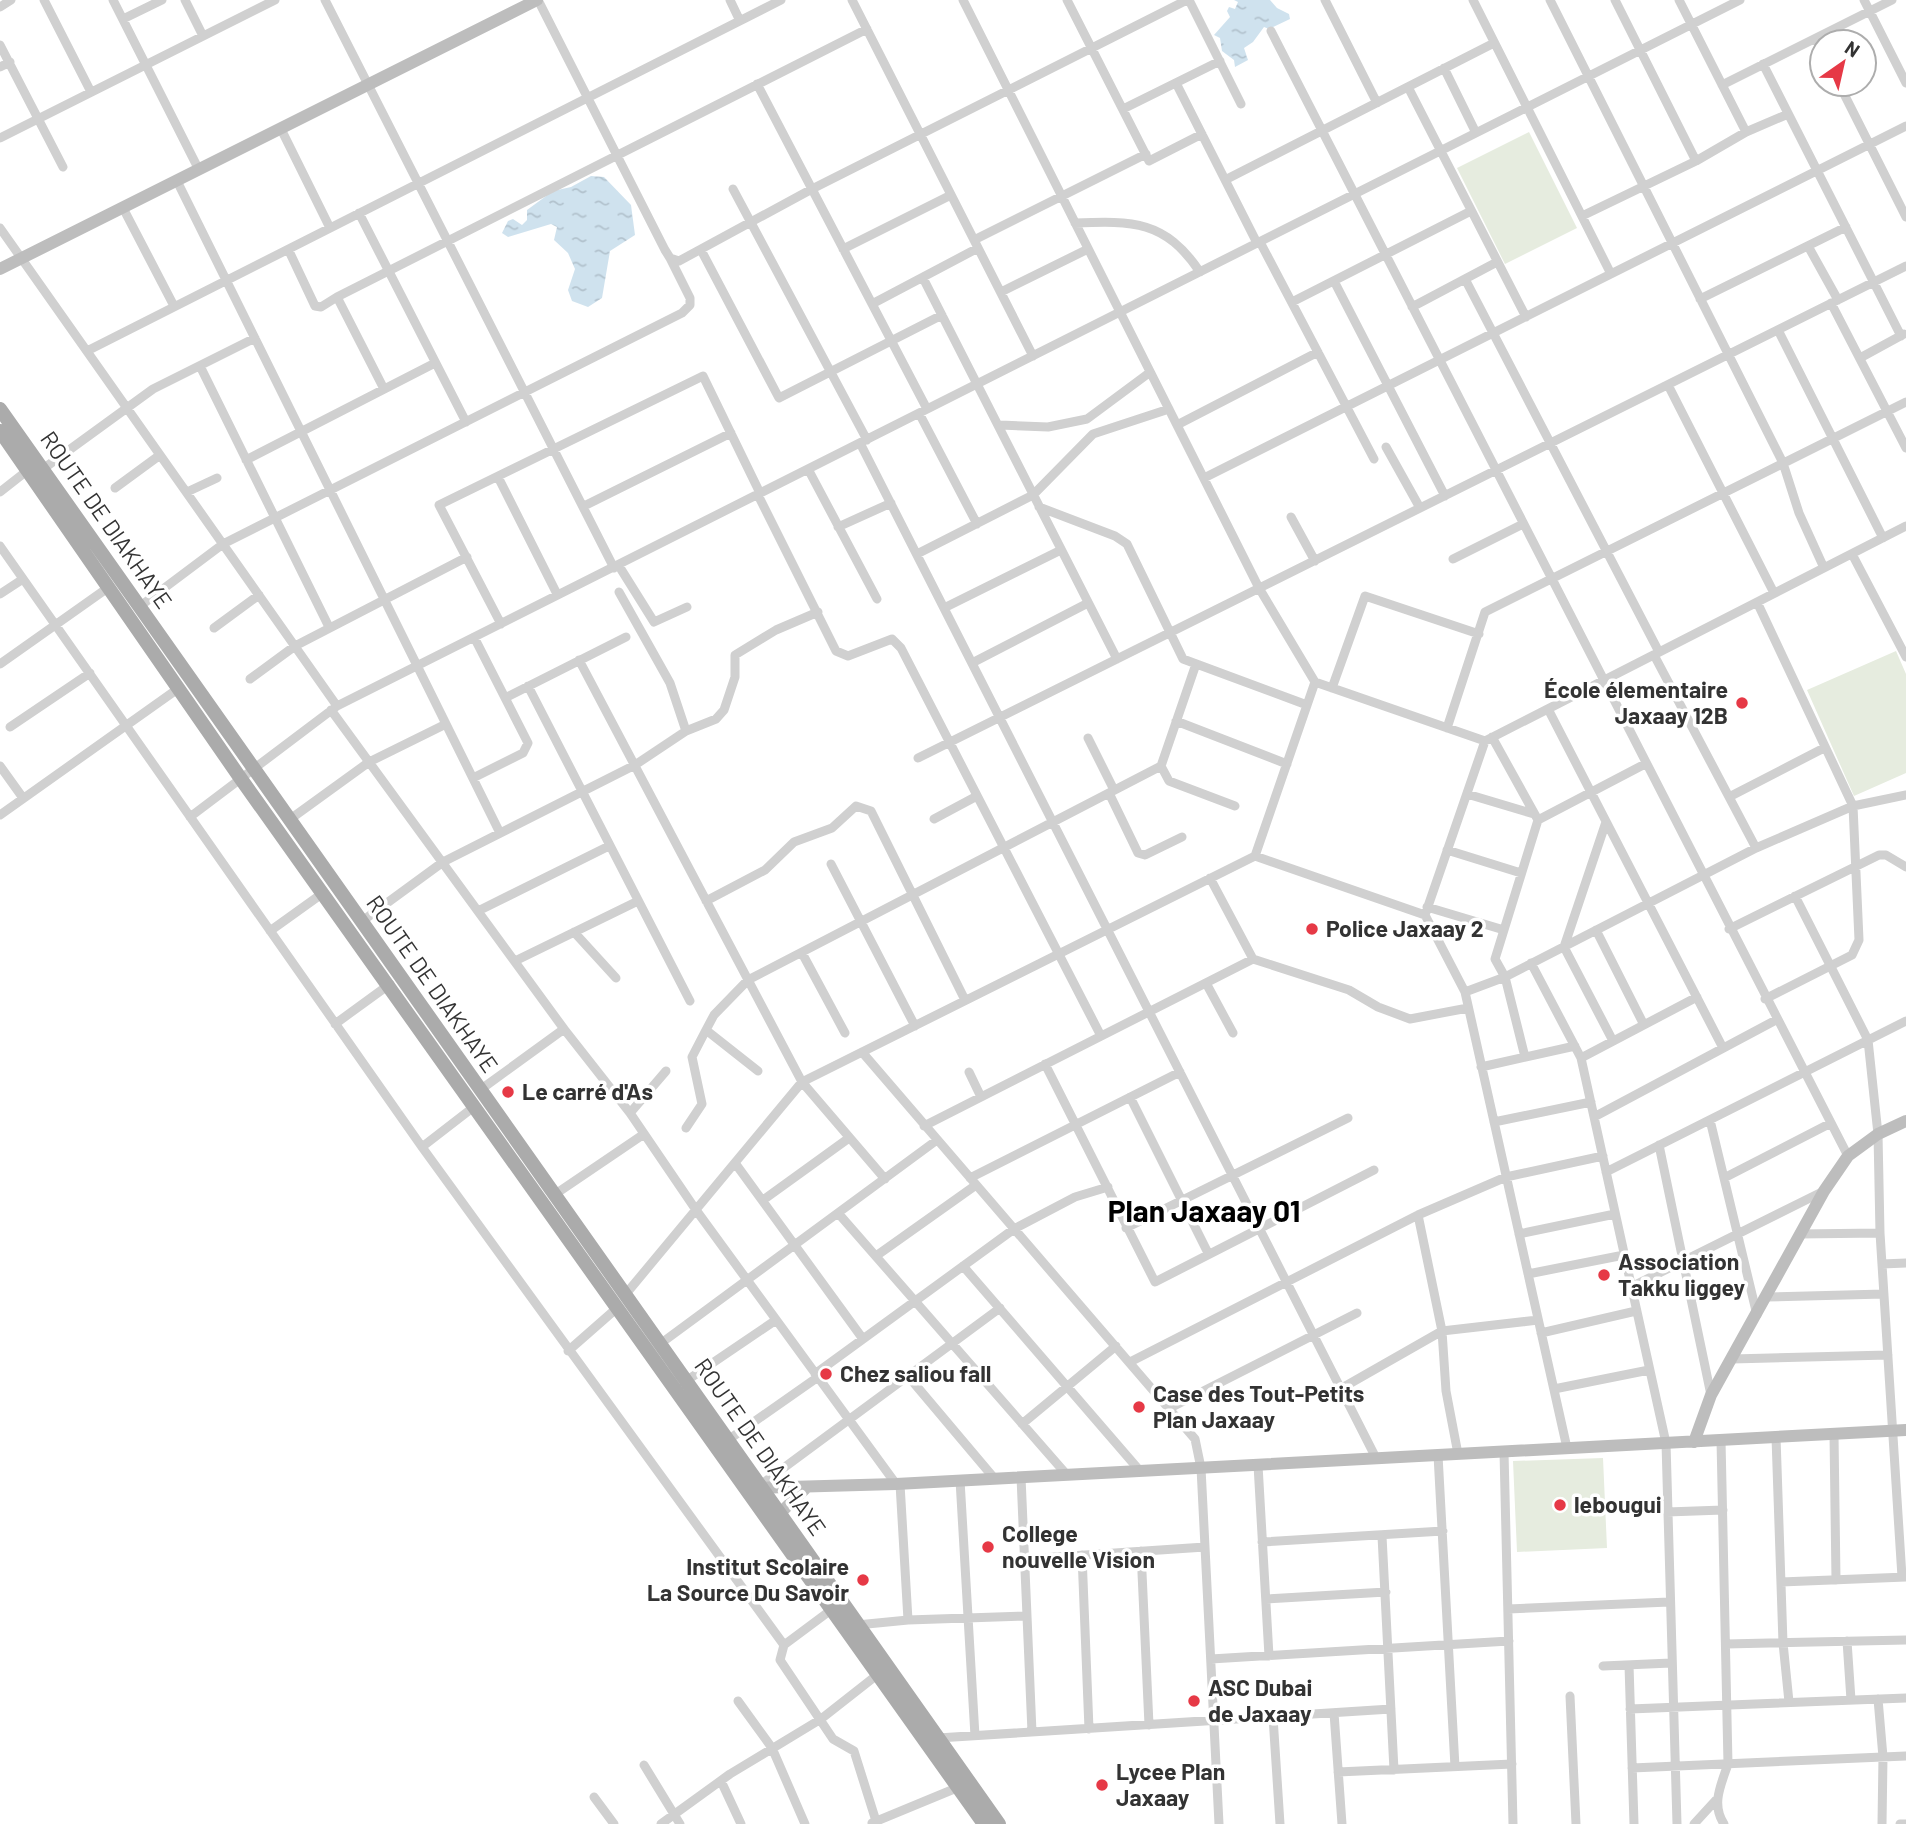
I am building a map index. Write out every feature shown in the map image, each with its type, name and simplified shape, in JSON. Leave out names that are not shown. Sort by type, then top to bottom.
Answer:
[{"type":"main road","name":"ROUTE DE DIAKHAYE","points":[[0,408],[109,587],[241,779],[475,1106],[621,1301],[774,1519],[831,1609],[985,1824]]},
{"type":"main road","name":"ROUTE DE DIAKHAYE","points":[[0,430],[36,470],[139,607],[554,1195],[621,1301],[660,1344],[728,1440],[753,1489]]},
{"type":"main road","name":"ROUTE DE DIAKHAYE","points":[[774,1519],[857,1625],[999,1824]]},
{"type":"street","points":[[0,7],[11,0]]},
{"type":"street","points":[[44,0],[91,92]]},
{"type":"street","points":[[113,0],[199,170]]},
{"type":"street","points":[[123,19],[162,0]]},
{"type":"street","points":[[185,0],[203,36]]},
{"type":"street","points":[[0,138],[275,0]]},
{"type":"street","points":[[325,0],[617,567],[654,622],[687,607]]},
{"type":"street","points":[[0,269],[537,0],[690,299],[688,309],[223,544],[139,607]]},
{"type":"street","points":[[730,0],[740,21]]},
{"type":"street","points":[[87,351],[781,0]]},
{"type":"street","points":[[852,0],[1033,356]]},
{"type":"street","points":[[963,0],[1259,588],[1315,682],[1447,728],[1489,739],[1536,817],[1495,959],[1505,977],[1525,1057]]},
{"type":"street","points":[[1067,0],[1149,161],[1202,134]]},
{"type":"street","points":[[670,258],[679,261],[812,189],[1188,0],[1241,104]]},
{"type":"street","points":[[1325,0],[1377,103]]},
{"type":"street","points":[[1473,0],[1611,274]]},
{"type":"street","points":[[1549,0],[1783,463],[1799,513],[1824,568]]},
{"type":"street","points":[[1615,0],[1696,161]]},
{"type":"street","points":[[1679,0],[1746,132]]},
{"type":"street","points":[[190,817],[334,708],[1740,0]]},
{"type":"street","points":[[1864,0],[1902,64],[1906,83]]},
{"type":"street","points":[[1836,28],[1892,0]]},
{"type":"street","points":[[289,251],[315,306],[321,307],[867,29]]},
{"type":"street","points":[[1271,31],[1829,1124],[1848,1156]]},
{"type":"street","points":[[1722,85],[1808,42]]},
{"type":"street","points":[[1225,180],[1494,43]]},
{"type":"street","points":[[0,45],[63,167]]},
{"type":"street","points":[[1123,109],[1220,61]]},
{"type":"street","points":[[0,67],[10,62]]},
{"type":"street","points":[[1763,64],[1873,282],[1903,335],[1860,358]]},
{"type":"street","points":[[1444,68],[1476,133]]},
{"type":"street","points":[[1176,83],[1374,458]]},
{"type":"street","points":[[757,84],[891,340],[977,524]]},
{"type":"street","points":[[1408,87],[1526,317]]},
{"type":"street","points":[[1846,98],[1906,217]]},
{"type":"street","points":[[1582,216],[1696,161],[1746,132],[1788,114]]},
{"type":"street","points":[[1204,478],[1906,126]]},
{"type":"street","points":[[281,129],[330,228]]},
{"type":"street","points":[[872,304],[923,278],[976,244],[1062,196],[1146,154]]},
{"type":"street","points":[[177,181],[500,833]]},
{"type":"street","points":[[733,189],[830,371],[891,503],[1376,1458]]},
{"type":"street","points":[[844,249],[951,195]]},
{"type":"street","points":[[123,208],[174,306]]},
{"type":"street","points":[[1292,302],[1471,211]]},
{"type":"street","points":[[359,214],[466,422]]},
{"type":"street","points":[[1075,223],[1125,222],[1162,233],[1183,247],[1200,272]]},
{"type":"street","points":[[1700,299],[1846,227]]},
{"type":"street","points":[[0,228],[295,646],[369,762],[564,1029],[630,1113],[696,1210],[898,1484],[908,1620]]},
{"type":"street","points":[[1808,246],[1885,412],[1906,448]]},
{"type":"street","points":[[1001,292],[1088,249]]},
{"type":"street","points":[[701,250],[779,398],[942,315]]},
{"type":"street","points":[[1412,307],[1497,262]]},
{"type":"street","points":[[918,758],[1906,266]]},
{"type":"street","points":[[923,278],[1117,659]]},
{"type":"street","points":[[1465,279],[1756,848]]},
{"type":"street","points":[[1334,281],[1445,496]]},
{"type":"street","points":[[337,297],[384,389]]},
{"type":"street","points":[[1777,330],[1883,538]]},
{"type":"street","points":[[0,492],[153,389],[255,338]]},
{"type":"street","points":[[1177,425],[1318,352]]},
{"type":"street","points":[[246,460],[435,363]]},
{"type":"street","points":[[200,366],[329,627]]},
{"type":"street","points":[[1000,425],[1048,427],[1087,419],[1149,373]]},
{"type":"street","points":[[501,624],[439,505],[703,376],[836,651],[841,656],[887,640],[897,642],[1101,1036]]},
{"type":"street","points":[[1668,385],[1774,593]]},
{"type":"street","points":[[1447,728],[1485,611],[1906,402]]},
{"type":"street","points":[[917,554],[1033,495],[1093,434],[1169,409]]},
{"type":"street","points":[[1087,419],[1093,434]]},
{"type":"street","points":[[584,506],[731,433]]},
{"type":"street","points":[[1386,447],[1420,508]]},
{"type":"street","points":[[115,488],[160,455]]},
{"type":"street","points":[[808,469],[877,599]]},
{"type":"street","points":[[498,477],[557,594]]},
{"type":"street","points":[[187,492],[217,478]]},
{"type":"street","points":[[838,527],[891,503]]},
{"type":"street","points":[[1039,507],[1115,536],[1127,544],[1183,659],[1307,705]]},
{"type":"street","points":[[1291,517],[1315,561]]},
{"type":"street","points":[[1452,559],[1523,524]]},
{"type":"street","points":[[1567,1448],[1465,992],[1426,911],[1466,794],[1489,739],[1906,527]]},
{"type":"street","points":[[0,546],[422,1147],[784,1646]]},
{"type":"street","points":[[944,608],[1061,550]]},
{"type":"street","points":[[1852,554],[1906,657]]},
{"type":"street","points":[[250,679],[295,646],[467,557]]},
{"type":"street","points":[[0,594],[23,579]]},
{"type":"street","points":[[0,664],[109,587]]},
{"type":"street","points":[[619,592],[670,683],[686,731]]},
{"type":"street","points":[[214,628],[259,595]]},
{"type":"street","points":[[1332,688],[1365,596],[1479,634]]},
{"type":"street","points":[[1756,602],[1853,806],[1856,868],[1857,948],[1852,955],[1766,999]]},
{"type":"street","points":[[972,663],[1088,603]]},
{"type":"street","points":[[361,922],[443,862],[635,765],[686,731],[716,719],[724,710],[736,668],[735,655],[818,612]]},
{"type":"street","points":[[473,778],[528,749],[528,743],[474,637]]},
{"type":"street","points":[[505,698],[626,637]]},
{"type":"street","points":[[579,660],[802,1082],[885,1178]]},
{"type":"street","points":[[686,1128],[702,1104],[692,1057],[713,1014],[748,980],[1161,766],[1196,664]]},
{"type":"street","points":[[10,727],[90,673]]},
{"type":"street","points":[[1255,856],[1315,682]]},
{"type":"street","points":[[528,686],[690,1001]]},
{"type":"street","points":[[0,815],[179,688]]},
{"type":"street","points":[[1548,709],[1723,1048]]},
{"type":"street","points":[[1176,721],[1287,764]]},
{"type":"street","points":[[289,820],[369,762],[446,724]]},
{"type":"street","points":[[1088,738],[1138,853],[1145,855],[1182,837]]},
{"type":"street","points":[[1729,797],[1824,748]]},
{"type":"street","points":[[1466,794],[1536,817],[1645,764]]},
{"type":"street","points":[[0,766],[23,798]]},
{"type":"street","points":[[1161,766],[1169,781],[1235,806]]},
{"type":"street","points":[[1465,992],[1505,977],[1756,848],[1853,806],[1906,795]]},
{"type":"street","points":[[934,819],[977,796]]},
{"type":"street","points":[[706,901],[765,870],[794,842],[832,828],[856,807],[871,811],[965,1000]]},
{"type":"street","points":[[1606,822],[1564,947],[1613,1041]]},
{"type":"street","points":[[478,911],[610,846]]},
{"type":"street","points":[[1447,850],[1521,873]]},
{"type":"street","points":[[1729,929],[1879,855],[1906,867]]},
{"type":"street","points":[[568,1351],[621,1301],[802,1082],[1255,856],[1426,911],[1504,930]]},
{"type":"street","points":[[831,864],[915,1026]]},
{"type":"street","points":[[1210,878],[1253,959],[1349,990],[1366,997],[1378,1007],[1410,1019],[1468,1008]]},
{"type":"street","points":[[270,931],[323,893]]},
{"type":"street","points":[[1781,1582],[1904,1577],[1899,1431],[1888,1355],[1880,1233],[1878,1134],[1868,1040],[1795,896]]},
{"type":"street","points":[[514,961],[638,901]]},
{"type":"street","points":[[1595,930],[1644,1025]]},
{"type":"street","points":[[575,932],[616,978]]},
{"type":"street","points":[[802,953],[845,1034]]},
{"type":"street","points":[[924,1126],[1253,959]]},
{"type":"street","points":[[1531,963],[1581,1058],[1666,1443],[1677,1824]]},
{"type":"street","points":[[1206,983],[1233,1033]]},
{"type":"street","points":[[335,1024],[390,984]]},
{"type":"street","points":[[1581,1058],[1697,997]]},
{"type":"street","points":[[1594,1117],[1776,1020]]},
{"type":"street","points":[[1606,1172],[1906,1021]]},
{"type":"street","points":[[480,1090],[564,1029]]},
{"type":"street","points":[[706,1030],[758,1071]]},
{"type":"street","points":[[1481,1067],[1575,1046]]},
{"type":"street","points":[[862,1052],[1195,1438],[1201,1468],[1219,1824]]},
{"type":"street","points":[[1045,1064],[1155,1282],[1374,1170]]},
{"type":"street","points":[[630,1113],[666,1071]]},
{"type":"street","points":[[969,1072],[981,1097]]},
{"type":"street","points":[[876,1256],[973,1182],[1076,1124],[1180,1072]]},
{"type":"street","points":[[1130,1097],[1208,1253]]},
{"type":"street","points":[[1494,1122],[1591,1102]]},
{"type":"street","points":[[422,1147],[475,1106]]},
{"type":"street","points":[[1126,1228],[1348,1118]]},
{"type":"street","points":[[1710,1120],[1757,1315]]},
{"type":"street","points":[[1694,1442],[1711,1395],[1824,1191],[1848,1156],[1878,1134],[1906,1121]]},
{"type":"street","points":[[1724,1178],[1829,1124]]},
{"type":"street","points":[[554,1195],[644,1134]]},
{"type":"street","points":[[763,1200],[849,1138]]},
{"type":"street","points":[[660,1344],[937,1140]]},
{"type":"street","points":[[1659,1146],[1711,1395]]},
{"type":"street","points":[[1130,1362],[1418,1215],[1506,1177],[1603,1156]]},
{"type":"street","points":[[735,1163],[863,1339]]},
{"type":"street","points":[[728,1440],[1014,1229],[1076,1197],[1108,1186]]},
{"type":"street","points":[[1631,1287],[1824,1191]]},
{"type":"street","points":[[838,1213],[1067,1475]]},
{"type":"street","points":[[1519,1234],[1615,1214]]},
{"type":"street","points":[[1418,1215],[1442,1331],[1446,1391],[1458,1454]]},
{"type":"street","points":[[1799,1234],[1880,1233]]},
{"type":"street","points":[[1528,1274],[1624,1255]]},
{"type":"street","points":[[1882,1264],[1906,1263]]},
{"type":"street","points":[[963,1266],[1140,1471]]},
{"type":"street","points":[[1766,1297],[1884,1294]]},
{"type":"street","points":[[753,1489],[1000,1308]]},
{"type":"street","points":[[1541,1332],[1636,1311]]},
{"type":"street","points":[[1170,1408],[1357,1313]]},
{"type":"street","points":[[686,1381],[776,1320]]},
{"type":"street","points":[[1342,1388],[1442,1331],[1538,1320]]},
{"type":"street","points":[[1022,1424],[1116,1346]]},
{"type":"street","points":[[1732,1359],[1888,1355]]},
{"type":"street","points":[[1553,1389],[1649,1370]]},
{"type":"street","points":[[908,1376],[994,1478]]},
{"type":"street","points":[[753,1489],[898,1484],[1899,1431]]},
{"type":"street","points":[[1834,1434],[1836,1580]]},
{"type":"street","points":[[1776,1437],[1783,1643],[1789,1702]]},
{"type":"street","points":[[1695,1824],[1716,1800],[1728,1764],[1721,1440]]},
{"type":"street","points":[[1504,1452],[1513,1824]]},
{"type":"street","points":[[1438,1455],[1455,1767]]},
{"type":"street","points":[[1258,1465],[1269,1656]]},
{"type":"street","points":[[1021,1477],[1032,1732]]},
{"type":"street","points":[[960,1480],[975,1736]]},
{"type":"street","points":[[774,1519],[806,1488]]},
{"type":"street","points":[[1667,1512],[1723,1510]]},
{"type":"street","points":[[1262,1542],[1443,1531]]},
{"type":"street","points":[[1382,1536],[1394,1770]]},
{"type":"street","points":[[1025,1559],[1205,1547]]},
{"type":"street","points":[[1141,1551],[1149,1725]]},
{"type":"street","points":[[1082,1555],[1089,1729]]},
{"type":"street","points":[[1266,1599],[1386,1592]]},
{"type":"street","points":[[1508,1609],[1669,1602]]},
{"type":"street","points":[[831,1609],[784,1646],[780,1660],[833,1739],[854,1751],[873,1823],[959,1787]]},
{"type":"street","points":[[857,1625],[908,1620],[1027,1616]]},
{"type":"street","points":[[1726,1644],[1906,1640]]},
{"type":"street","points":[[1210,1659],[1508,1641]]},
{"type":"street","points":[[1847,1642],[1851,1700]]},
{"type":"street","points":[[1603,1666],[1671,1663]]},
{"type":"street","points":[[1629,1664],[1634,1824]]},
{"type":"street","points":[[661,1824],[721,1781],[821,1719],[877,1675]]},
{"type":"street","points":[[1570,1696],[1576,1824]]},
{"type":"street","points":[[1630,1709],[1906,1698]]},
{"type":"street","points":[[1878,1699],[1883,1757],[1882,1824]]},
{"type":"street","points":[[738,1701],[772,1748],[805,1824]]},
{"type":"street","points":[[938,1738],[1391,1709]]},
{"type":"street","points":[[1334,1713],[1342,1824]]},
{"type":"street","points":[[1273,1717],[1280,1824]]},
{"type":"street","points":[[1632,1768],[1906,1756]]},
{"type":"street","points":[[1338,1772],[1512,1764]]},
{"type":"street","points":[[644,1765],[680,1824]]},
{"type":"street","points":[[721,1781],[741,1824]]},
{"type":"street","points":[[594,1797],[614,1824]]},
{"type":"street","points":[[1716,1800],[1719,1816],[1724,1824]]},
{"type":"street","points":[[1900,1824],[1906,1824]]},
{"type":"shaded area","points":[[1529,132],[1577,228],[1505,264],[1457,168]]},
{"type":"shaded area","points":[[1896,651],[1906,674],[1906,773],[1854,796],[1807,690]]},
{"type":"shaded area","name":"lebougui","points":[[1603,1458],[1607,1548],[1517,1552],[1513,1461]]},
{"type":"water","points":[[1234,0],[1270,0],[1277,8],[1289,14],[1290,19],[1269,29],[1264,27],[1253,42],[1244,48],[1248,60],[1235,67],[1234,60],[1222,51],[1220,38],[1214,35],[1230,17],[1227,11],[1229,7],[1235,9],[1238,2]]},
{"type":"water","points":[[591,176],[604,177],[631,205],[635,235],[610,251],[602,298],[588,307],[572,301],[568,290],[575,269],[568,253],[554,240],[557,227],[551,224],[508,237],[502,233],[508,221],[513,219],[522,225],[527,220],[527,210],[553,191],[571,187]]},
{"type":"place","name":"École élementaire Jaxaay 12B","points":[[1742,703]]},
{"type":"place","name":"Police Jaxaay 2","points":[[1312,929]]},
{"type":"place","name":"Le carré d'As","points":[[508,1092]]},
{"type":"place","name":"Association Takku liggey","points":[[1604,1275]]},
{"type":"place","name":"Chez saliou fall","points":[[826,1374]]},
{"type":"place","name":"Case des Tout-Petits Plan Jaxaay","points":[[1139,1407]]},
{"type":"place","name":"lebougui","points":[[1560,1505]]},
{"type":"place","name":"College nouvelle Vision","points":[[988,1547]]},
{"type":"place","name":"Institut Scolaire La Source Du Savoir","points":[[863,1580]]},
{"type":"place","name":"ASC Dubai de Jaxaay","points":[[1194,1701]]},
{"type":"place","name":"Lycee Plan Jaxaay","points":[[1102,1785]]},
{"type":"district","name":"Plan Jaxaay 01","points":[[1204,1212]]}]
